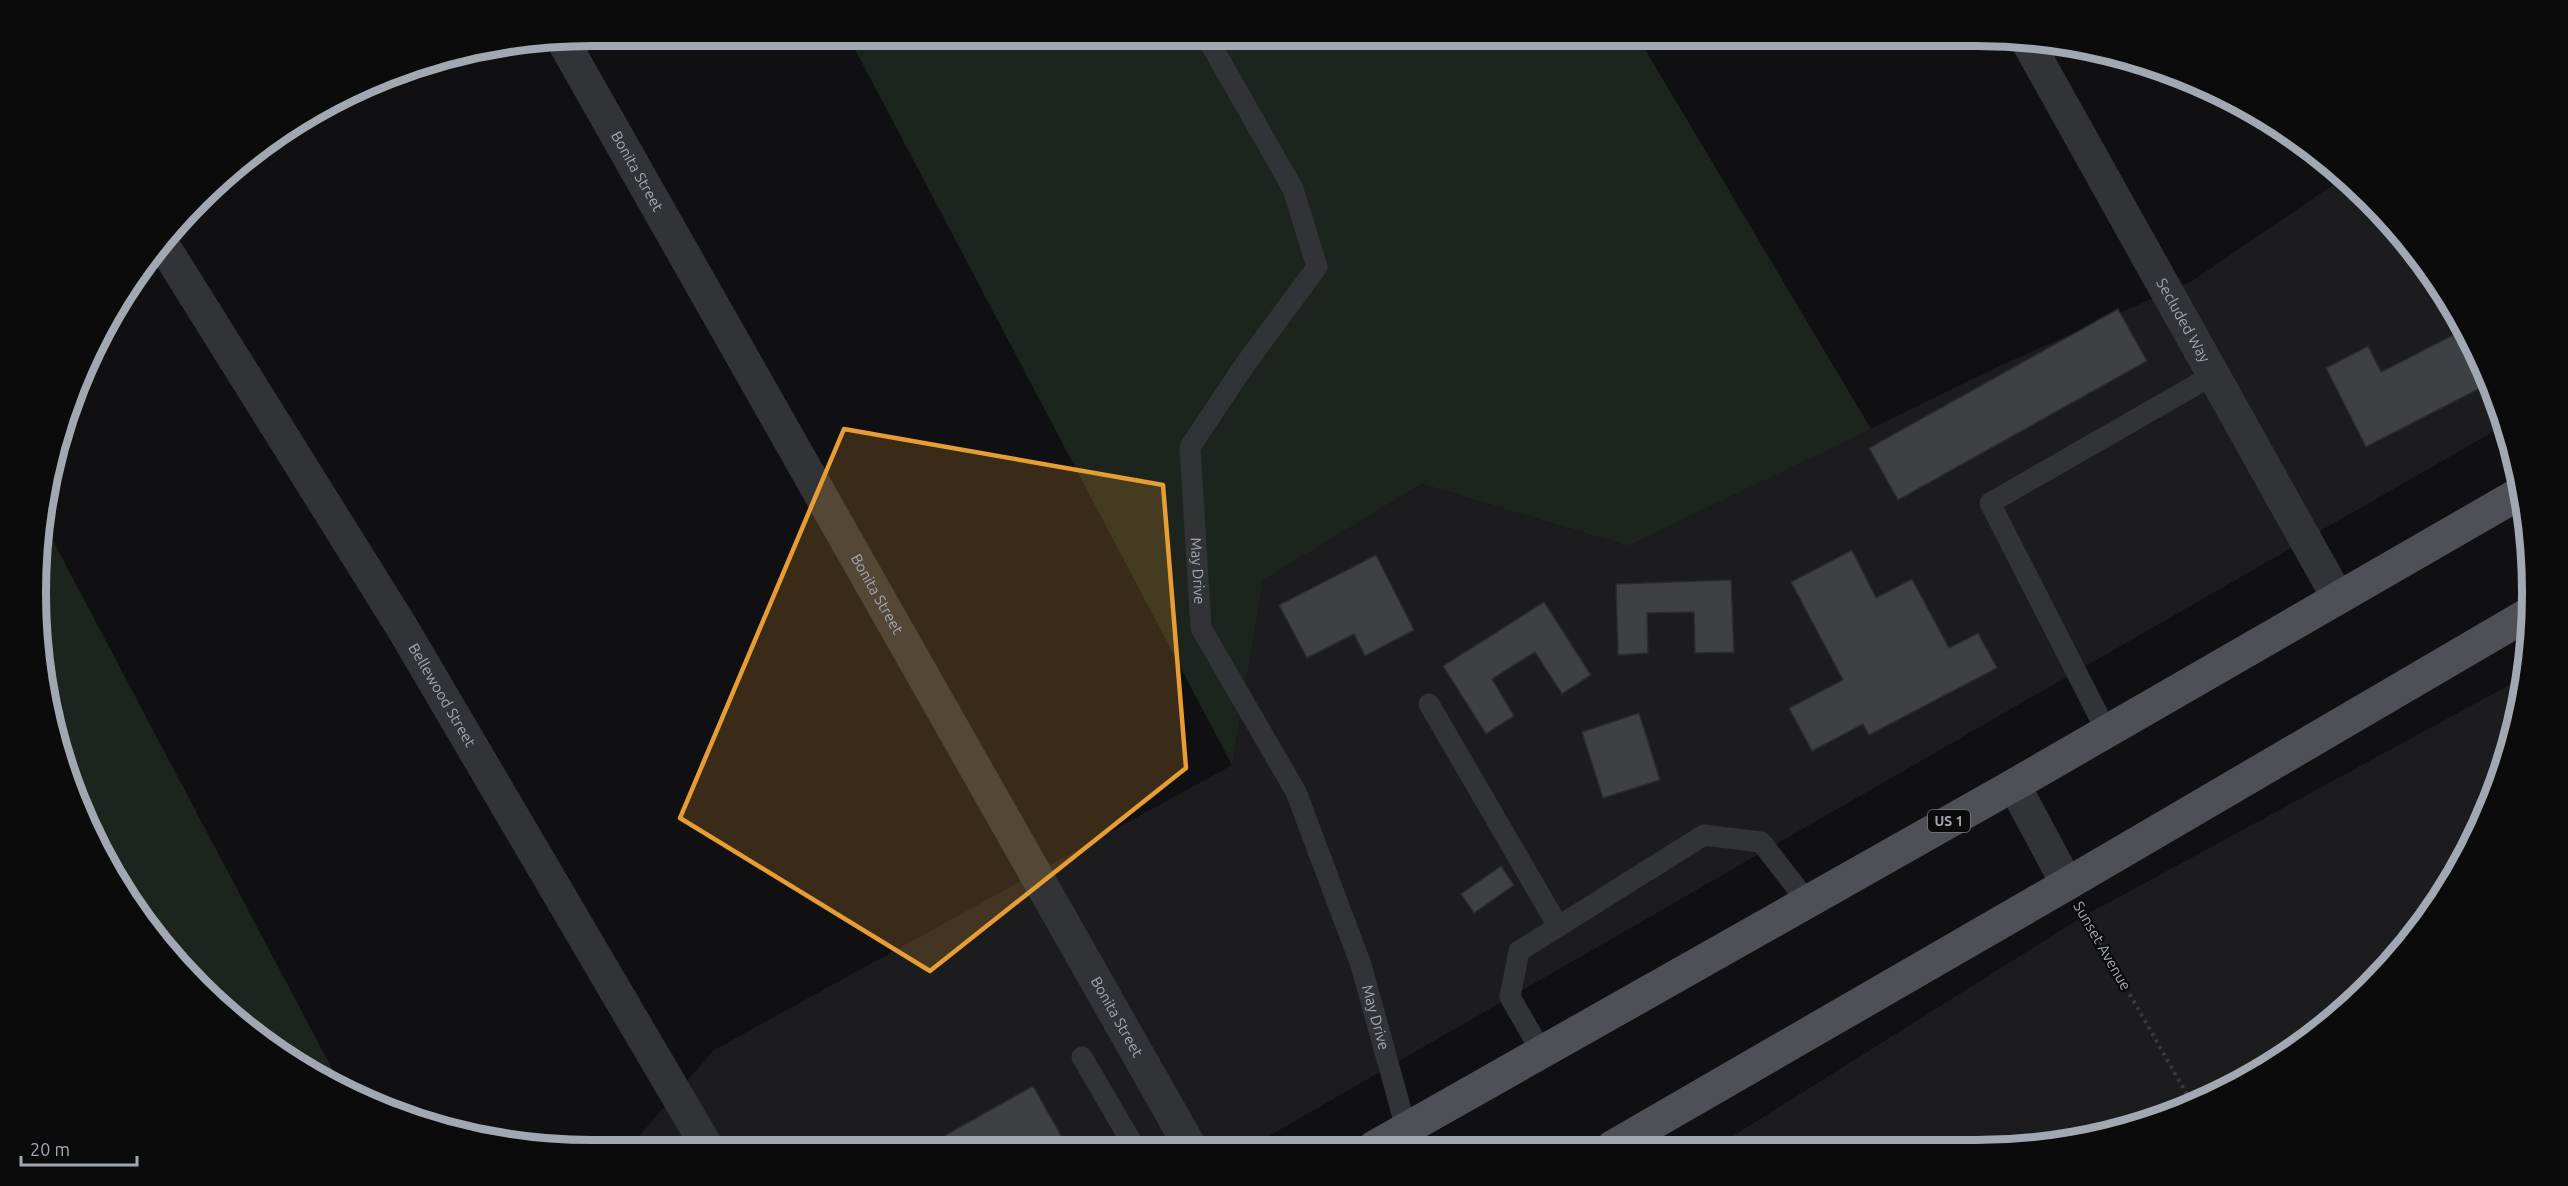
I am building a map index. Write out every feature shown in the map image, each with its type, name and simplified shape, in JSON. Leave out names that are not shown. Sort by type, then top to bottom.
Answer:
[{"type":"main road","name":"US 1","points":[[1386,1140],[2107,732],[2513,497]]},
{"type":"main road","points":[[1624,1140],[2521,619]]},
{"type":"street","name":"Bonita Street","points":[[567,47],[1186,1140]]},
{"type":"street","name":"Secluded Way","points":[[2032,50],[2338,598]]},
{"type":"street","name":"Bellewood Street","points":[[167,251],[403,629],[703,1140]]},
{"type":"street","name":"Sunset Avenue","points":[[2014,785],[2067,884]]},
{"type":"lane","name":"May Drive","points":[[1212,46],[1293,189],[1317,267],[1246,363],[1190,447],[1201,628],[1296,792],[1361,965],[1406,1128]]},
{"type":"lane","points":[[2107,732],[1990,503],[2213,375]]},
{"type":"lane","points":[[1429,704],[1557,926]]},
{"type":"lane","points":[[1541,1051],[1510,997],[1519,951],[1704,835],[1761,843],[1807,901]]},
{"type":"lane","points":[[1082,1057],[1130,1140]]},
{"type":"path","name":"Sunset Avenue","points":[[2067,884],[2188,1096]]},
{"type":"highlighted area","points":[[844,429],[1163,485],[1186,768],[930,971],[680,818]]},
{"type":"shaded area","points":[[853,46],[1643,46],[1871,429],[1628,546],[1422,484],[1263,580],[1232,765]]},
{"type":"shaded area","points":[[2336,183],[2386,233],[2429,289],[2465,351],[2480,384],[2496,430],[1262,1140],[636,1140],[714,1050],[1232,765],[1263,580],[1422,484],[1628,546],[2006,363],[2192,281]]},
{"type":"shaded area","points":[[50,535],[335,1074],[260,1027],[207,979],[159,926],[139,897],[103,835],[76,769],[57,700],[51,664],[46,593]]},
{"type":"shaded area","points":[[2514,682],[2503,734],[2480,802],[2448,866],[2409,926],[2386,953],[2335,1004],[2308,1027],[2248,1066],[2184,1098],[2151,1110],[2116,1121],[2046,1135],[1975,1140],[1727,1140],[2084,916]]},
{"type":"building","points":[[2118,309],[2147,361],[1898,500],[1869,448]]},
{"type":"building","points":[[2456,334],[2481,388],[2366,447],[2326,368],[2368,346],[2381,372]]},
{"type":"building","points":[[1852,550],[1876,598],[1912,579],[1949,648],[1978,633],[1997,668],[1869,735],[1863,724],[1812,751],[1789,708],[1843,680],[1791,582]]},
{"type":"building","points":[[1376,555],[1414,630],[1365,656],[1354,634],[1307,658],[1279,605]]},
{"type":"building","points":[[1731,580],[1734,652],[1695,653],[1694,612],[1647,613],[1648,653],[1618,655],[1616,584]]},
{"type":"building","points":[[1544,602],[1591,675],[1562,694],[1535,652],[1492,679],[1514,716],[1486,734],[1443,666]]},
{"type":"building","points":[[1639,713],[1660,780],[1603,798],[1582,732]]},
{"type":"building","points":[[1501,866],[1514,885],[1474,913],[1461,894]]},
{"type":"building","points":[[1033,1086],[1063,1140],[937,1140]]}]
